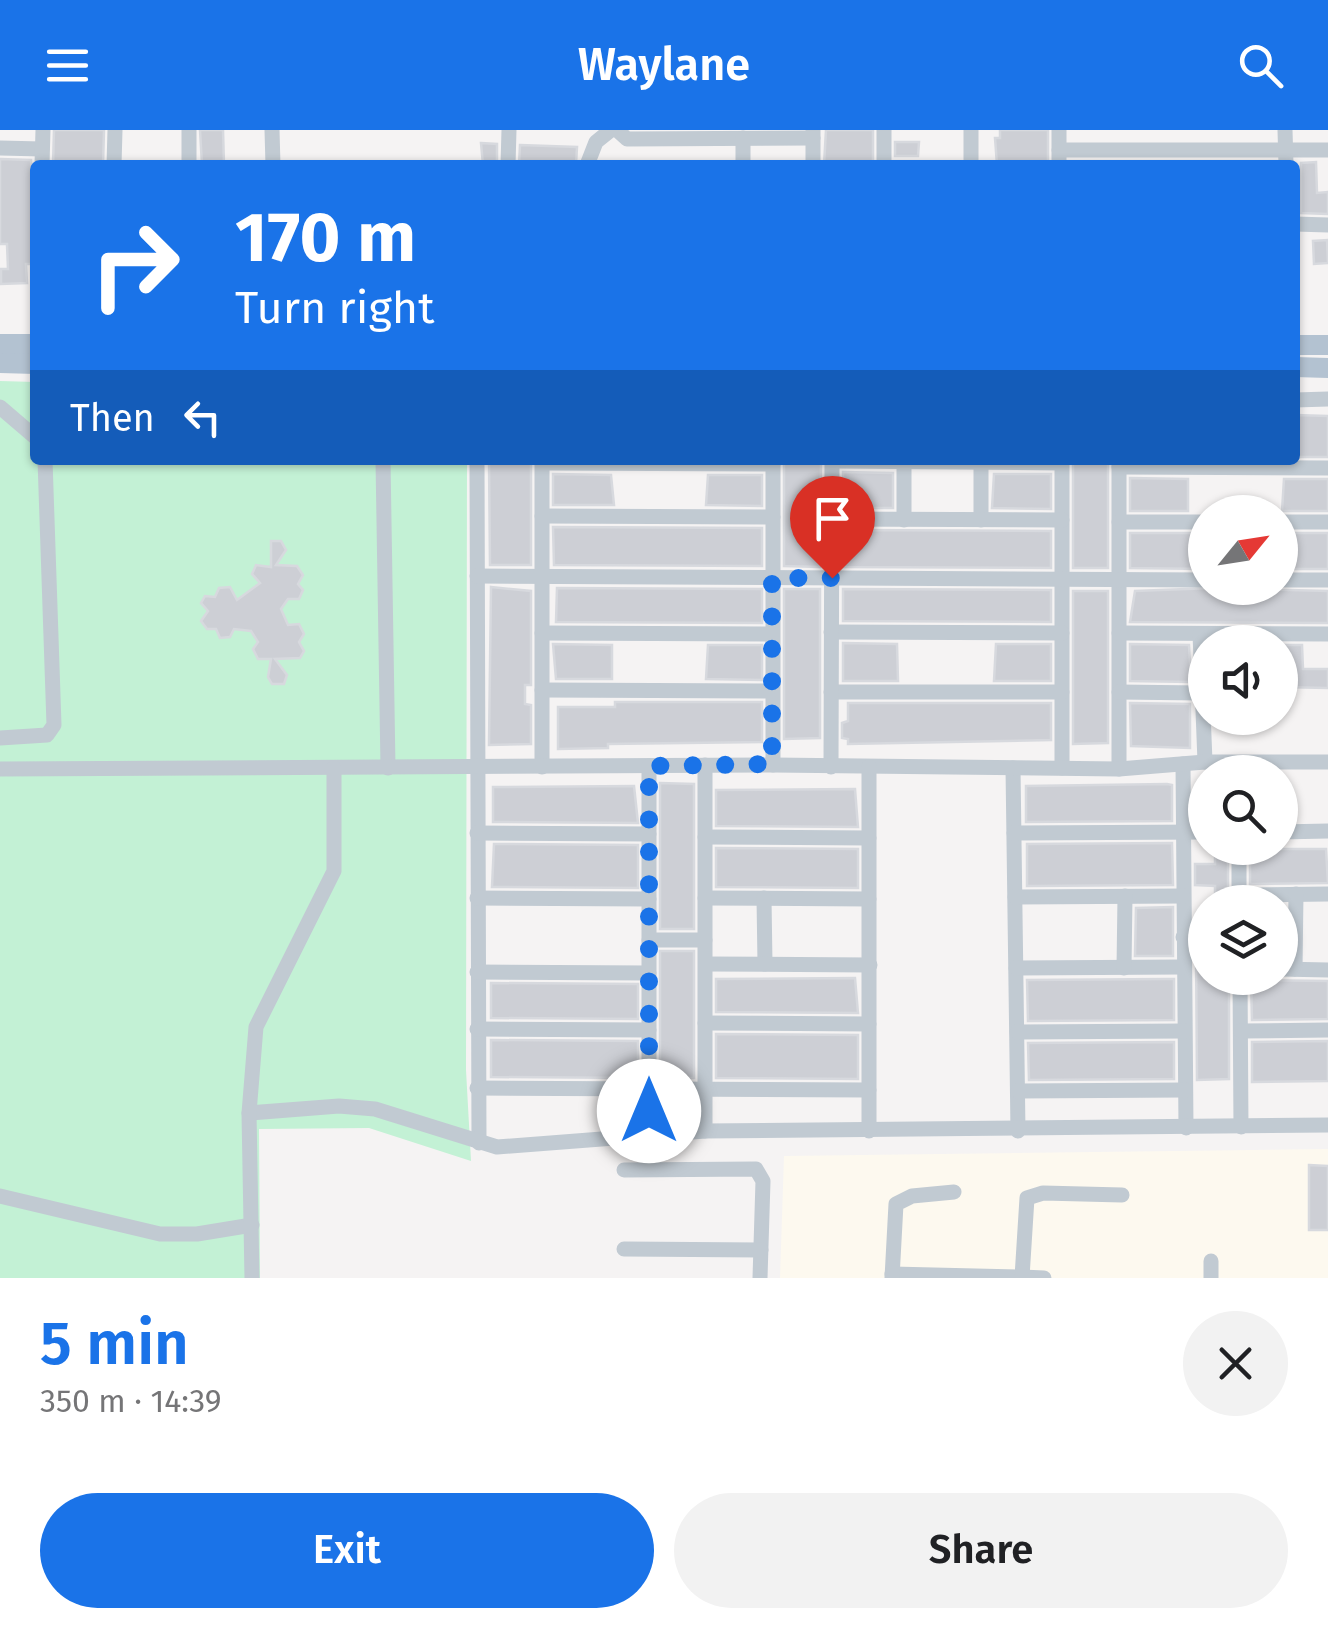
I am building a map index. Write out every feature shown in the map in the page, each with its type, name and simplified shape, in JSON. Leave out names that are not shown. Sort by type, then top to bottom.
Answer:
[{"type":"main road","points":[[0,344],[30,344]]},
{"type":"main road","points":[[1300,345],[1328,345]]},
{"type":"main road","points":[[0,364],[30,364]]},
{"type":"main road","points":[[1300,367],[1328,368]]},
{"type":"street","points":[[0,148],[42,157],[42,130]]},
{"type":"street","points":[[114,130],[114,160]]},
{"type":"street","points":[[188,160],[189,130]]},
{"type":"street","points":[[272,130],[273,160]]},
{"type":"street","points":[[508,160],[509,130]]},
{"type":"street","points":[[589,160],[596,142],[614,130],[627,139],[812,134],[812,160]]},
{"type":"street","points":[[884,130],[884,160]]},
{"type":"street","points":[[971,130],[972,160]]},
{"type":"street","points":[[1059,130],[1059,157],[1286,157],[1328,150]]},
{"type":"street","points":[[1286,130],[1286,157]]},
{"type":"street","points":[[744,138],[744,160]]},
{"type":"street","points":[[1300,224],[1328,224]]},
{"type":"street","points":[[1300,400],[1328,399]]},
{"type":"street","points":[[0,406],[30,432]]},
{"type":"street","points":[[0,738],[47,735],[54,724],[45,465]]},
{"type":"street","points":[[383,465],[388,768]]},
{"type":"street","points":[[477,465],[478,1144]]},
{"type":"street","points":[[542,465],[542,767]]},
{"type":"street","points":[[772,465],[772,764]]},
{"type":"street","points":[[831,767],[832,465]]},
{"type":"street","points":[[904,465],[904,520]]},
{"type":"street","points":[[981,465],[981,520]]},
{"type":"street","points":[[1062,465],[1062,768]]},
{"type":"street","points":[[1119,465],[1120,769]]},
{"type":"street","points":[[1171,465],[1328,468]]},
{"type":"street","points":[[542,516],[772,517]]},
{"type":"street","points":[[832,519],[1062,520]]},
{"type":"street","points":[[1119,522],[1188,522]]},
{"type":"street","points":[[1298,522],[1328,522]]},
{"type":"street","points":[[477,576],[1188,580]]},
{"type":"street","points":[[1298,580],[1328,580]]},
{"type":"street","points":[[832,632],[1062,633]]},
{"type":"street","points":[[542,633],[772,634]]},
{"type":"street","points":[[1120,634],[1188,634]]},
{"type":"street","points":[[1298,634],[1328,634]]},
{"type":"street","points":[[542,690],[772,692]]},
{"type":"street","points":[[832,692],[1062,692]]},
{"type":"street","points":[[1119,692],[1188,693]]},
{"type":"street","points":[[1298,762],[1328,762]]},
{"type":"street","points":[[0,769],[772,764],[1120,769],[1188,764]]},
{"type":"street","points":[[1183,764],[1186,1128]]},
{"type":"street","points":[[705,1131],[706,765]]},
{"type":"street","points":[[649,766],[649,1170]]},
{"type":"street","points":[[869,767],[869,1131]]},
{"type":"street","points":[[252,1278],[249,1112],[256,1027],[334,871],[334,768]]},
{"type":"street","points":[[1013,768],[1018,1131]]},
{"type":"street","points":[[1014,832],[1188,832]]},
{"type":"street","points":[[1298,832],[1328,832]]},
{"type":"street","points":[[477,833],[649,834]]},
{"type":"street","points":[[706,837],[870,838]]},
{"type":"street","points":[[1298,894],[1328,894]]},
{"type":"street","points":[[1015,896],[1183,896]]},
{"type":"street","points":[[1124,968],[1125,896]]},
{"type":"street","points":[[477,898],[649,899]]},
{"type":"street","points":[[705,898],[870,899]]},
{"type":"street","points":[[764,898],[765,964]]},
{"type":"street","points":[[1183,937],[1188,937]]},
{"type":"street","points":[[649,940],[706,940]]},
{"type":"street","points":[[706,964],[870,965]]},
{"type":"street","points":[[1016,968],[1182,967]]},
{"type":"street","points":[[1298,970],[1328,970]]},
{"type":"street","points":[[477,972],[649,973]]},
{"type":"street","points":[[1240,995],[1241,1126]]},
{"type":"street","points":[[704,1023],[870,1024]]},
{"type":"street","points":[[477,1029],[649,1030]]},
{"type":"street","points":[[1241,1031],[1328,1030]]},
{"type":"street","points":[[1017,1032],[1184,1031]]},
{"type":"street","points":[[477,1088],[869,1090]]},
{"type":"street","points":[[1018,1090],[1184,1090]]},
{"type":"street","points":[[249,1112],[339,1106],[375,1110],[478,1144],[497,1146],[705,1131],[1018,1131],[1328,1125]]},
{"type":"street","points":[[624,1170],[756,1169],[762,1181],[760,1278]]},
{"type":"street","points":[[954,1192],[912,1196],[896,1204],[892,1276],[1044,1278]]},
{"type":"street","points":[[1022,1278],[1027,1198],[1042,1193],[1122,1195]]},
{"type":"street","points":[[0,1196],[160,1234],[197,1234],[252,1225]]},
{"type":"street","points":[[624,1249],[760,1250]]},
{"type":"shaded area","points":[[1328,1149],[1328,1278],[780,1278],[784,1156]]},
{"type":"green space","points":[[0,381],[30,382],[30,465],[467,465],[466,1070],[471,1161],[369,1128],[259,1129],[260,1278],[0,1278]]},
{"type":"building","points":[[54,130],[104,130],[103,160],[53,160]]},
{"type":"building","points":[[200,130],[223,130],[224,160],[202,160]]},
{"type":"building","points":[[826,130],[873,130],[873,160],[824,160]]},
{"type":"building","points":[[1000,130],[1048,130],[1048,160],[997,160],[995,138],[1000,138]]},
{"type":"building","points":[[895,142],[919,142],[918,156],[895,156]]},
{"type":"building","points":[[481,143],[497,144],[497,160],[483,160]]},
{"type":"building","points":[[520,145],[577,147],[576,160],[519,160]]},
{"type":"building","points":[[0,159],[31,160],[27,283],[1,284],[1,269],[8,269],[7,244],[0,244]]},
{"type":"building","points":[[1316,162],[1317,193],[1328,192],[1328,214],[1301,213],[1301,163]]},
{"type":"building","points":[[1327,240],[1328,263],[1314,264],[1313,241]]},
{"type":"building","points":[[1300,415],[1328,416],[1328,457],[1300,457]]},
{"type":"building","points":[[489,465],[531,465],[531,565],[490,565]]},
{"type":"building","points":[[784,465],[821,465],[820,567],[784,566]]},
{"type":"building","points":[[1073,465],[1108,465],[1108,568],[1073,568]]},
{"type":"building","points":[[843,472],[893,473],[893,508],[843,508]]},
{"type":"building","points":[[553,474],[611,475],[614,505],[553,505]]},
{"type":"building","points":[[994,474],[1051,474],[1051,509],[992,508]]},
{"type":"building","points":[[708,475],[762,475],[762,506],[706,505]]},
{"type":"building","points":[[1130,478],[1188,479],[1188,511],[1130,511]]},
{"type":"building","points":[[1284,479],[1328,479],[1328,511],[1298,511],[1298,495],[1283,495]]},
{"type":"building","points":[[553,527],[762,528],[762,566],[554,565]]},
{"type":"building","points":[[843,530],[1051,531],[1051,568],[843,567]]},
{"type":"building","points":[[1130,533],[1188,533],[1188,569],[1130,568]]},
{"type":"building","points":[[1298,533],[1328,533],[1328,569],[1298,569]]},
{"type":"building","points":[[271,541],[281,541],[286,550],[276,565],[297,566],[303,575],[298,584],[303,590],[299,599],[288,599],[281,609],[288,625],[299,624],[304,634],[299,642],[304,651],[300,658],[275,659],[287,675],[284,684],[272,684],[268,677],[271,659],[258,659],[253,649],[258,642],[251,631],[234,629],[230,637],[220,638],[216,629],[207,629],[201,621],[208,611],[201,603],[205,596],[215,597],[219,588],[230,587],[237,600],[260,583],[252,574],[256,565],[271,567]]},
{"type":"building","points":[[491,587],[531,591],[531,685],[525,685],[525,704],[531,705],[531,744],[489,745]]},
{"type":"building","points":[[557,588],[762,589],[762,623],[556,622]]},
{"type":"building","points":[[784,589],[820,589],[820,738],[784,739]]},
{"type":"building","points":[[843,589],[1051,590],[1051,622],[843,621]]},
{"type":"building","points":[[1188,589],[1188,605],[1298,605],[1298,590],[1328,591],[1328,623],[1130,622],[1135,591]]},
{"type":"building","points":[[1073,591],[1108,591],[1108,743],[1073,744]]},
{"type":"building","points":[[843,643],[897,644],[898,681],[843,681]]},
{"type":"building","points":[[553,644],[612,645],[612,679],[556,679]]},
{"type":"building","points":[[996,644],[1051,644],[1051,681],[994,681]]},
{"type":"building","points":[[1130,644],[1188,645],[1188,682],[1130,681]]},
{"type":"building","points":[[708,645],[762,645],[762,680],[706,679]]},
{"type":"building","points":[[1298,645],[1302,645],[1303,669],[1328,669],[1328,688],[1298,687]]},
{"type":"building","points":[[615,702],[762,702],[762,742],[608,744],[608,748],[558,749],[558,707],[615,707]]},
{"type":"building","points":[[848,703],[1051,703],[1051,740],[848,744],[848,739],[842,738],[842,723],[848,721]]},
{"type":"building","points":[[1130,703],[1188,704],[1190,748],[1131,746]]},
{"type":"building","points":[[660,783],[694,784],[694,929],[660,929]]},
{"type":"building","points":[[1172,785],[1172,821],[1026,822],[1026,786]]},
{"type":"building","points":[[634,786],[638,823],[493,822],[493,787]]},
{"type":"building","points":[[855,789],[858,827],[716,826],[716,790]]},
{"type":"building","points":[[1172,843],[1173,885],[1027,886],[1027,844]]},
{"type":"building","points":[[494,844],[638,845],[638,888],[492,887]]},
{"type":"building","points":[[716,848],[858,849],[858,888],[716,887]]},
{"type":"building","points":[[1298,849],[1326,849],[1328,883],[1250,884],[1250,865],[1298,865]]},
{"type":"building","points":[[1195,865],[1228,865],[1228,885],[1195,885]]},
{"type":"building","points":[[1173,907],[1173,956],[1135,956],[1136,908]]},
{"type":"building","points":[[660,951],[694,951],[694,1078],[660,1078]]},
{"type":"building","points":[[855,978],[858,1013],[716,1012],[716,979]]},
{"type":"building","points":[[1174,979],[1174,1020],[1028,1021],[1027,980]]},
{"type":"building","points":[[1298,981],[1328,981],[1328,1019],[1252,1020],[1251,995],[1298,995]]},
{"type":"building","points":[[491,983],[638,984],[638,1019],[491,1018]]},
{"type":"building","points":[[1196,995],[1229,995],[1229,1079],[1197,1080]]},
{"type":"building","points":[[716,1034],[858,1035],[858,1079],[716,1078]]},
{"type":"building","points":[[491,1040],[638,1041],[638,1078],[491,1077]]},
{"type":"building","points":[[1328,1041],[1328,1081],[1252,1082],[1252,1042]]},
{"type":"building","points":[[1174,1042],[1174,1079],[1029,1080],[1028,1043]]},
{"type":"building","points":[[1309,1165],[1328,1166],[1328,1230],[1309,1230]]},
{"type":"route","points":[[649,1111],[649,766],[772,764],[772,578],[832,578]]}]
